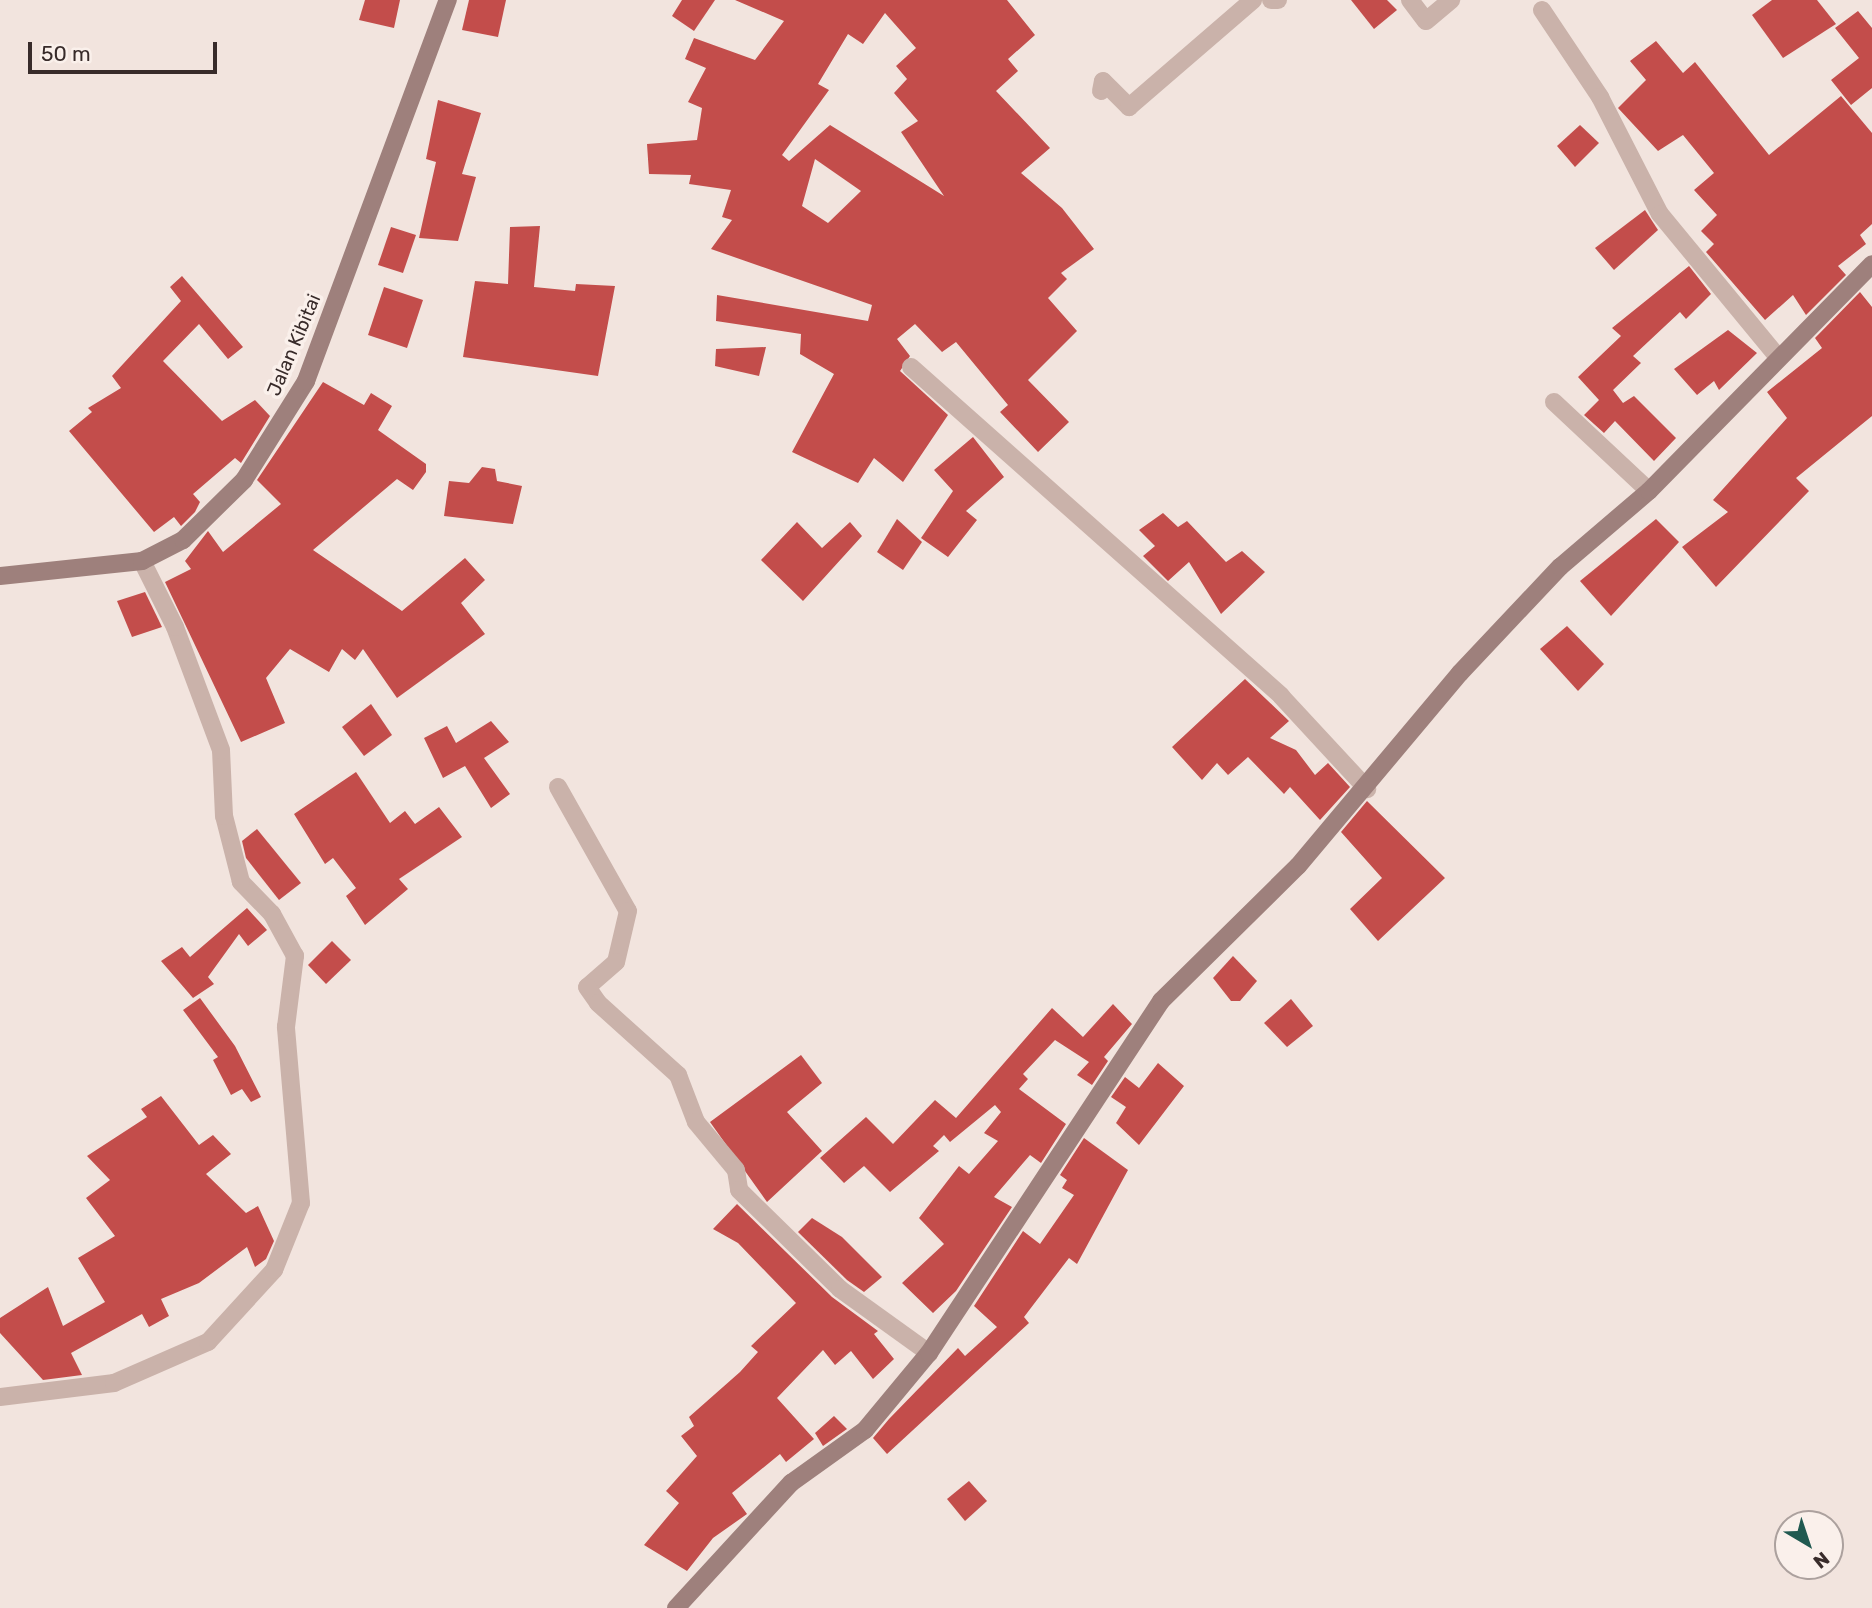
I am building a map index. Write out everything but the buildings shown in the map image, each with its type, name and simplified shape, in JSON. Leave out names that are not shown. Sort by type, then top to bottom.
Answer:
[{"type":"street","name":"Jalan Kibitai","points":[[0,576],[142,561],[183,540],[244,480],[295,402],[448,0]]},
{"type":"street","points":[[1101,91],[1103,81],[1129,107],[1253,0]]},
{"type":"street","points":[[1271,0],[1278,0]]},
{"type":"street","points":[[1410,0],[1426,21],[1451,0]]},
{"type":"street","points":[[1542,10],[1600,97],[1660,214],[1778,357]]},
{"type":"street","points":[[676,1608],[791,1483],[864,1430],[929,1353],[1161,1001],[1367,789],[1460,673],[1560,566],[1649,491],[1872,264]]},
{"type":"street","points":[[911,367],[1281,696],[1367,789]]},
{"type":"street","points":[[1554,402],[1649,491]]},
{"type":"street","points":[[0,1397],[114,1383],[208,1342],[274,1270],[301,1203],[286,1027],[295,956],[266,905],[241,882],[224,816],[221,750],[175,627],[142,561]]},
{"type":"street","points":[[558,787],[628,911],[616,962],[587,987],[598,1003],[678,1075],[696,1122],[736,1170],[739,1190],[840,1289],[929,1353]]}]
